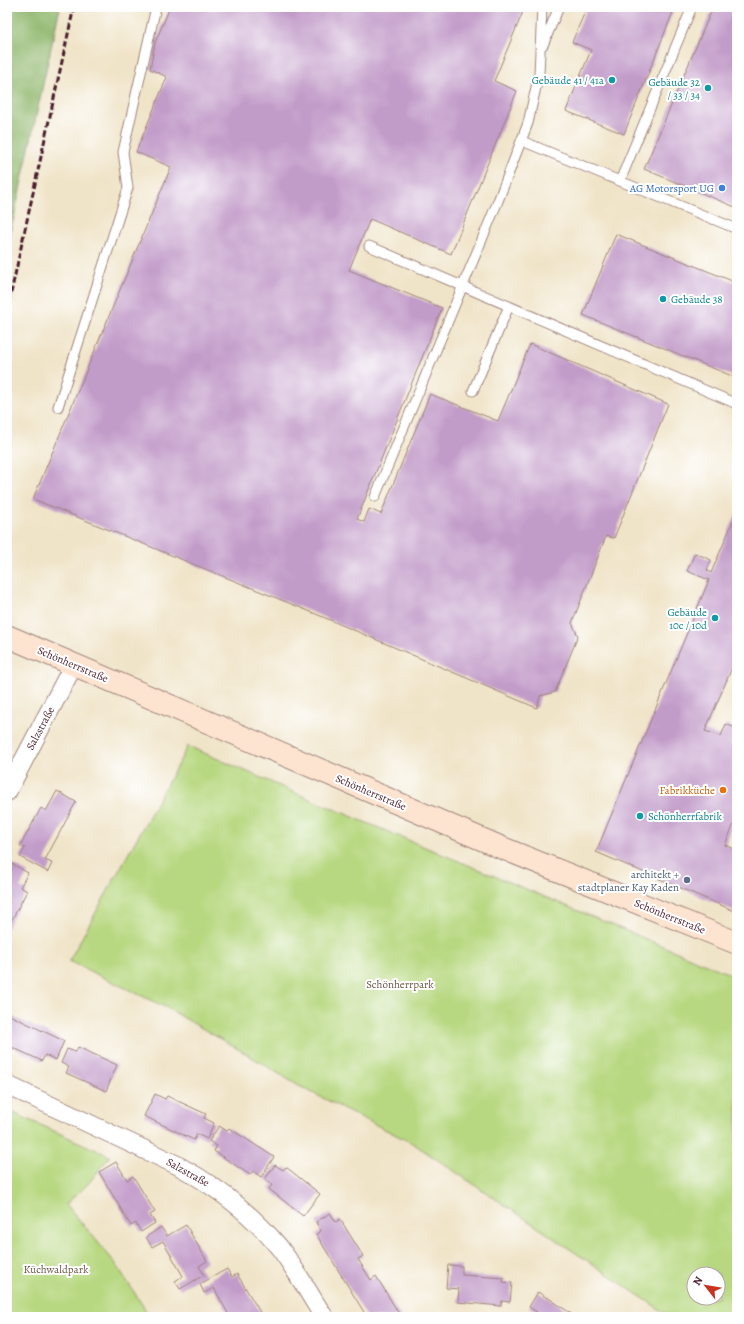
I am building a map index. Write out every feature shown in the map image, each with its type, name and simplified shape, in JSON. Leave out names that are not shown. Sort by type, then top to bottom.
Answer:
[{"type":"main road","name":"Schönherrstraße","points":[[7,636],[500,847],[737,943]]},
{"type":"street","name":"Salzstraße","points":[[7,792],[74,664]]},
{"type":"street","name":"Salzstraße","points":[[7,1085],[177,1165],[204,1180],[233,1200],[259,1224],[280,1249],[324,1317]]},
{"type":"lane","points":[[58,407],[128,188],[123,152],[156,7]]},
{"type":"lane","points":[[375,497],[522,141],[536,94],[542,7]]},
{"type":"lane","points":[[540,52],[559,7]]},
{"type":"lane","points":[[620,181],[692,7]]},
{"type":"lane","points":[[522,141],[737,229]]},
{"type":"lane","points":[[369,246],[737,404]]},
{"type":"lane","points":[[473,391],[509,306]]},
{"type":"green space","points":[[7,7],[60,7],[7,249]]},
{"type":"green space","name":"Schönherrpark","points":[[188,746],[312,800],[737,977],[737,1317],[671,1317],[414,1144],[299,1086],[167,1008],[69,961]]},
{"type":"green space","name":"Küchwaldpark","points":[[7,1110],[110,1156],[88,1184],[66,1204],[116,1264],[150,1317],[7,1317]]},
{"type":"building","points":[[170,7],[525,7],[494,81],[517,91],[451,254],[370,219],[349,270],[442,308],[357,519],[364,522],[369,509],[381,514],[430,394],[498,421],[530,344],[668,404],[614,538],[606,536],[572,623],[578,636],[555,692],[540,696],[537,708],[316,614],[33,499],[171,167],[136,152],[167,77],[150,69],[155,43]]},
{"type":"building","name":"Gebäude 41 / 41a","points":[[587,7],[675,7],[624,134],[566,111],[591,50],[572,42]]},
{"type":"building","name":"Gebäude 32 / 33 / 34","points":[[713,7],[737,7],[737,202],[735,207],[644,169]]},
{"type":"building","name":"Gebäude 38","points":[[616,234],[737,283],[737,378],[583,315]]},
{"type":"building","name":"Schönherrfabrik","points":[[737,512],[737,656],[705,731],[721,736],[726,724],[737,729],[737,817],[725,845],[737,850],[737,912],[596,852],[709,580],[687,571],[695,553],[711,560],[707,570],[711,573]]},
{"type":"building","points":[[57,791],[76,802],[45,860],[52,863],[48,872],[20,857],[25,848],[20,846],[41,808],[46,811]]},
{"type":"building","points":[[11,863],[28,873],[20,887],[27,891],[7,929],[7,870]]},
{"type":"building","points":[[7,1014],[64,1041],[56,1060],[45,1055],[42,1061],[7,1045]]},
{"type":"building","points":[[78,1047],[117,1065],[106,1091],[66,1073],[69,1067],[61,1063],[67,1049],[76,1052]]},
{"type":"building","points":[[155,1094],[165,1099],[167,1096],[206,1114],[204,1118],[214,1123],[207,1139],[197,1134],[194,1140],[144,1116]]},
{"type":"building","points":[[219,1126],[227,1131],[229,1128],[274,1157],[261,1177],[253,1171],[250,1175],[214,1151],[217,1146],[209,1141]]},
{"type":"building","points":[[116,1162],[127,1180],[133,1176],[155,1212],[150,1215],[155,1223],[141,1232],[136,1223],[131,1226],[99,1172]]},
{"type":"building","points":[[275,1165],[283,1170],[286,1167],[320,1194],[303,1216],[269,1189],[272,1185],[265,1179]]},
{"type":"building","points":[[330,1213],[336,1222],[340,1219],[363,1256],[358,1259],[364,1269],[371,1280],[376,1276],[401,1317],[367,1317],[316,1234],[321,1231],[316,1222]]},
{"type":"building","points":[[186,1225],[207,1261],[199,1266],[204,1275],[180,1289],[175,1281],[183,1276],[163,1241],[152,1247],[146,1237],[161,1227],[167,1236]]},
{"type":"building","points":[[448,1265],[462,1266],[462,1275],[504,1278],[503,1282],[512,1283],[510,1302],[502,1301],[501,1306],[458,1302],[459,1289],[446,1288]]},
{"type":"building","points":[[227,1269],[232,1277],[237,1274],[260,1312],[257,1315],[258,1317],[230,1317],[214,1288],[204,1293],[200,1284]]},
{"type":"building","points":[[538,1292],[576,1317],[534,1317],[537,1312],[529,1307]]},
{"type":"railway","points":[[7,311],[74,7]]},
{"type":"place","name":"Gebäude 41 / 41a","points":[[612,80]]},
{"type":"place","name":"Gebäude 32 / 33 / 34","points":[[708,88]]},
{"type":"place","name":"AG Motorsport UG","points":[[722,188]]},
{"type":"place","name":"Gebäude 38","points":[[663,299]]},
{"type":"place","name":"Gebäude 10c / 10d","points":[[715,618]]},
{"type":"place","name":"Fabrikküche","points":[[723,790]]},
{"type":"place","name":"Schönherrfabrik","points":[[640,816]]},
{"type":"place","name":"architekt + stadtplaner Kay Kaden","points":[[687,880]]}]
